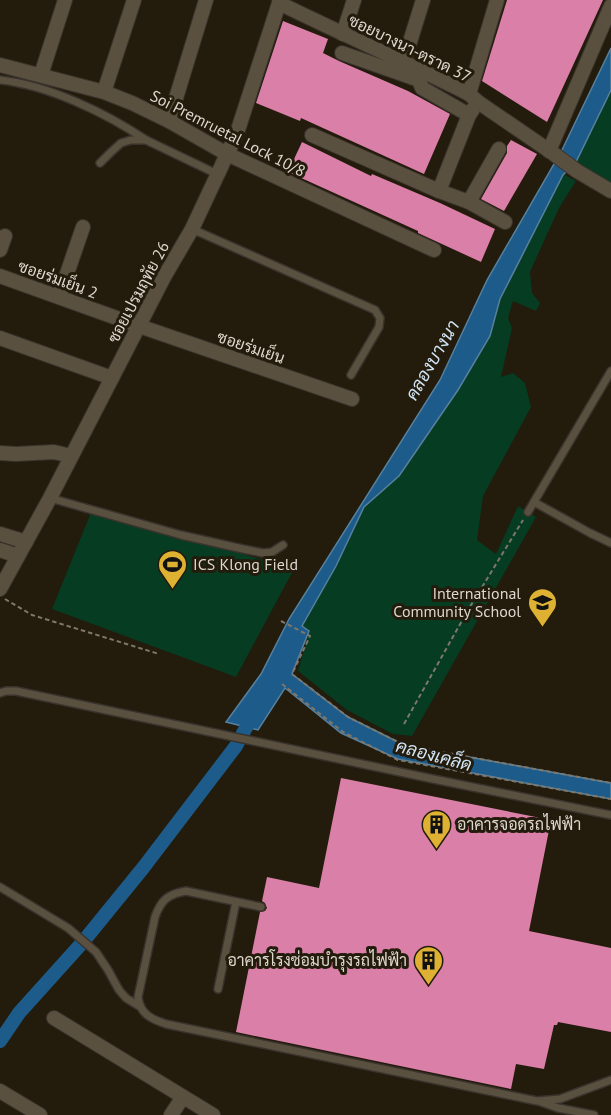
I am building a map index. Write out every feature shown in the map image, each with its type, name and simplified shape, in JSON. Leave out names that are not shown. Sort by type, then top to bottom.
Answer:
[{"type":"street","points":[[41,75],[65,0]]},
{"type":"street","points":[[105,92],[134,0]]},
{"type":"street","points":[[169,121],[206,0]]},
{"type":"street","points":[[343,34],[354,0]]},
{"type":"street","points":[[404,61],[423,0]]},
{"type":"street","points":[[439,191],[470,115],[497,0]]},
{"type":"street","name":"ซอยบางนา-ตราด 37","points":[[279,2],[404,61],[474,98],[576,171],[611,191]]},
{"type":"street","name":"ซอยเปรมฤทัย 26","points":[[0,589],[50,498],[164,277],[192,229],[237,133],[279,2]]},
{"type":"street","points":[[552,152],[611,6]]},
{"type":"street","points":[[342,54],[419,80],[422,88],[470,115]]},
{"type":"street","name":"Soi Premruetal Lock 10/8","points":[[0,65],[105,92],[169,121],[227,154],[434,250]]},
{"type":"street","points":[[312,135],[469,202],[505,222]]},
{"type":"street","points":[[469,202],[499,149]]},
{"type":"street","points":[[59,297],[83,227]]},
{"type":"street","name":"ซอยร่มเย็น 2","points":[[0,276],[139,326]]},
{"type":"street","name":"ซอยร่มเย็น","points":[[139,326],[352,399]]},
{"type":"street","points":[[0,338],[112,378]]},
{"type":"street","points":[[0,453],[54,452],[71,456]]},
{"type":"street","points":[[0,534],[26,542]]},
{"type":"street","points":[[0,550],[18,556]]},
{"type":"street","points":[[54,1018],[213,1115]]},
{"type":"street","points":[[0,1091],[40,1115]]},
{"type":"street","points":[[171,1115],[183,1097]]},
{"type":"lane","points":[[0,80],[16,81],[55,93],[217,174]]},
{"type":"lane","points":[[100,163],[122,143],[130,140],[146,140]]},
{"type":"lane","points":[[192,229],[375,310],[380,318],[380,327],[351,375]]},
{"type":"lane","points":[[528,512],[611,371]]},
{"type":"lane","points":[[50,498],[181,535],[263,553],[272,552],[283,544]]},
{"type":"lane","points":[[534,502],[611,543]]},
{"type":"lane","points":[[0,693],[16,691],[611,815]]},
{"type":"lane","points":[[0,887],[68,927],[96,952],[126,998],[155,1020],[594,1115]]},
{"type":"lane","points":[[139,1006],[138,997],[155,917],[159,905],[166,898],[186,891],[261,907]]},
{"type":"lane","points":[[218,989],[236,902]]},
{"type":"lane","points":[[537,1101],[560,1099],[611,1080]]},
{"type":"path","points":[[404,724],[468,610],[528,512]]},
{"type":"path","points":[[0,597],[32,615],[159,654]]},
{"type":"path","points":[[281,621],[310,636],[292,674],[348,717],[404,745],[611,783]]},
{"type":"path","points":[[282,684],[343,732],[398,760],[611,799]]},
{"type":"green space","points":[[611,90],[611,183],[576,162]]},
{"type":"green space","points":[[563,174],[576,181],[559,208],[530,272],[532,293],[540,303],[536,311],[513,301],[508,318],[512,328],[501,377],[513,373],[525,383],[531,407],[483,496],[477,540],[496,554],[518,506],[536,517],[412,736],[393,734],[347,710],[298,671],[309,632],[302,626],[336,566],[364,507],[399,476],[458,390],[490,336],[500,300]]},
{"type":"green space","name":"ICS Klong Field","points":[[92,510],[294,569],[236,677],[52,609]]},
{"type":"water","name":"คลองเคล็ด","points":[[611,48],[611,90],[576,162],[563,175],[500,299],[490,336],[458,390],[399,476],[364,507],[336,566],[302,626],[309,631],[292,674],[348,717],[404,745],[611,783],[611,799],[398,759],[341,733],[285,688],[258,730],[226,722],[261,674],[289,619],[440,380],[487,280],[561,152]]},
{"type":"building","points":[[507,0],[603,0],[547,122],[482,81]]},
{"type":"building","points":[[283,21],[328,39],[323,53],[408,91],[450,114],[424,174],[301,118],[300,121],[256,103]]},
{"type":"building","points":[[511,140],[537,154],[504,211],[481,199],[507,153],[507,146]]},
{"type":"building","points":[[302,142],[371,176],[372,174],[440,203],[495,229],[481,262],[288,172]]},
{"type":"building","name":"อาคารโรงซ่อมบำรุงรถไฟฟ้า","points":[[341,778],[551,820],[529,931],[611,948],[611,1032],[558,1022],[554,1025],[544,1069],[516,1064],[511,1089],[236,1032],[260,912],[267,908],[262,901],[267,877],[319,888]]},
{"type":"waterway","points":[[0,1041],[19,1013],[82,943],[143,868],[236,746],[255,711]]},
{"type":"place","name":"ICS Klong Field","points":[[172,590]]},
{"type":"place","name":"International Community School","points":[[542,628]]},
{"type":"place","name":"อาคารจอดรถไฟฟ้า","points":[[436,850]]},
{"type":"place","name":"อาคารโรงซ่อมบำรุงรถไฟฟ้า","points":[[428,986]]},
{"type":"water label","name":"คลองบางนา","points":[[432,360]]}]
